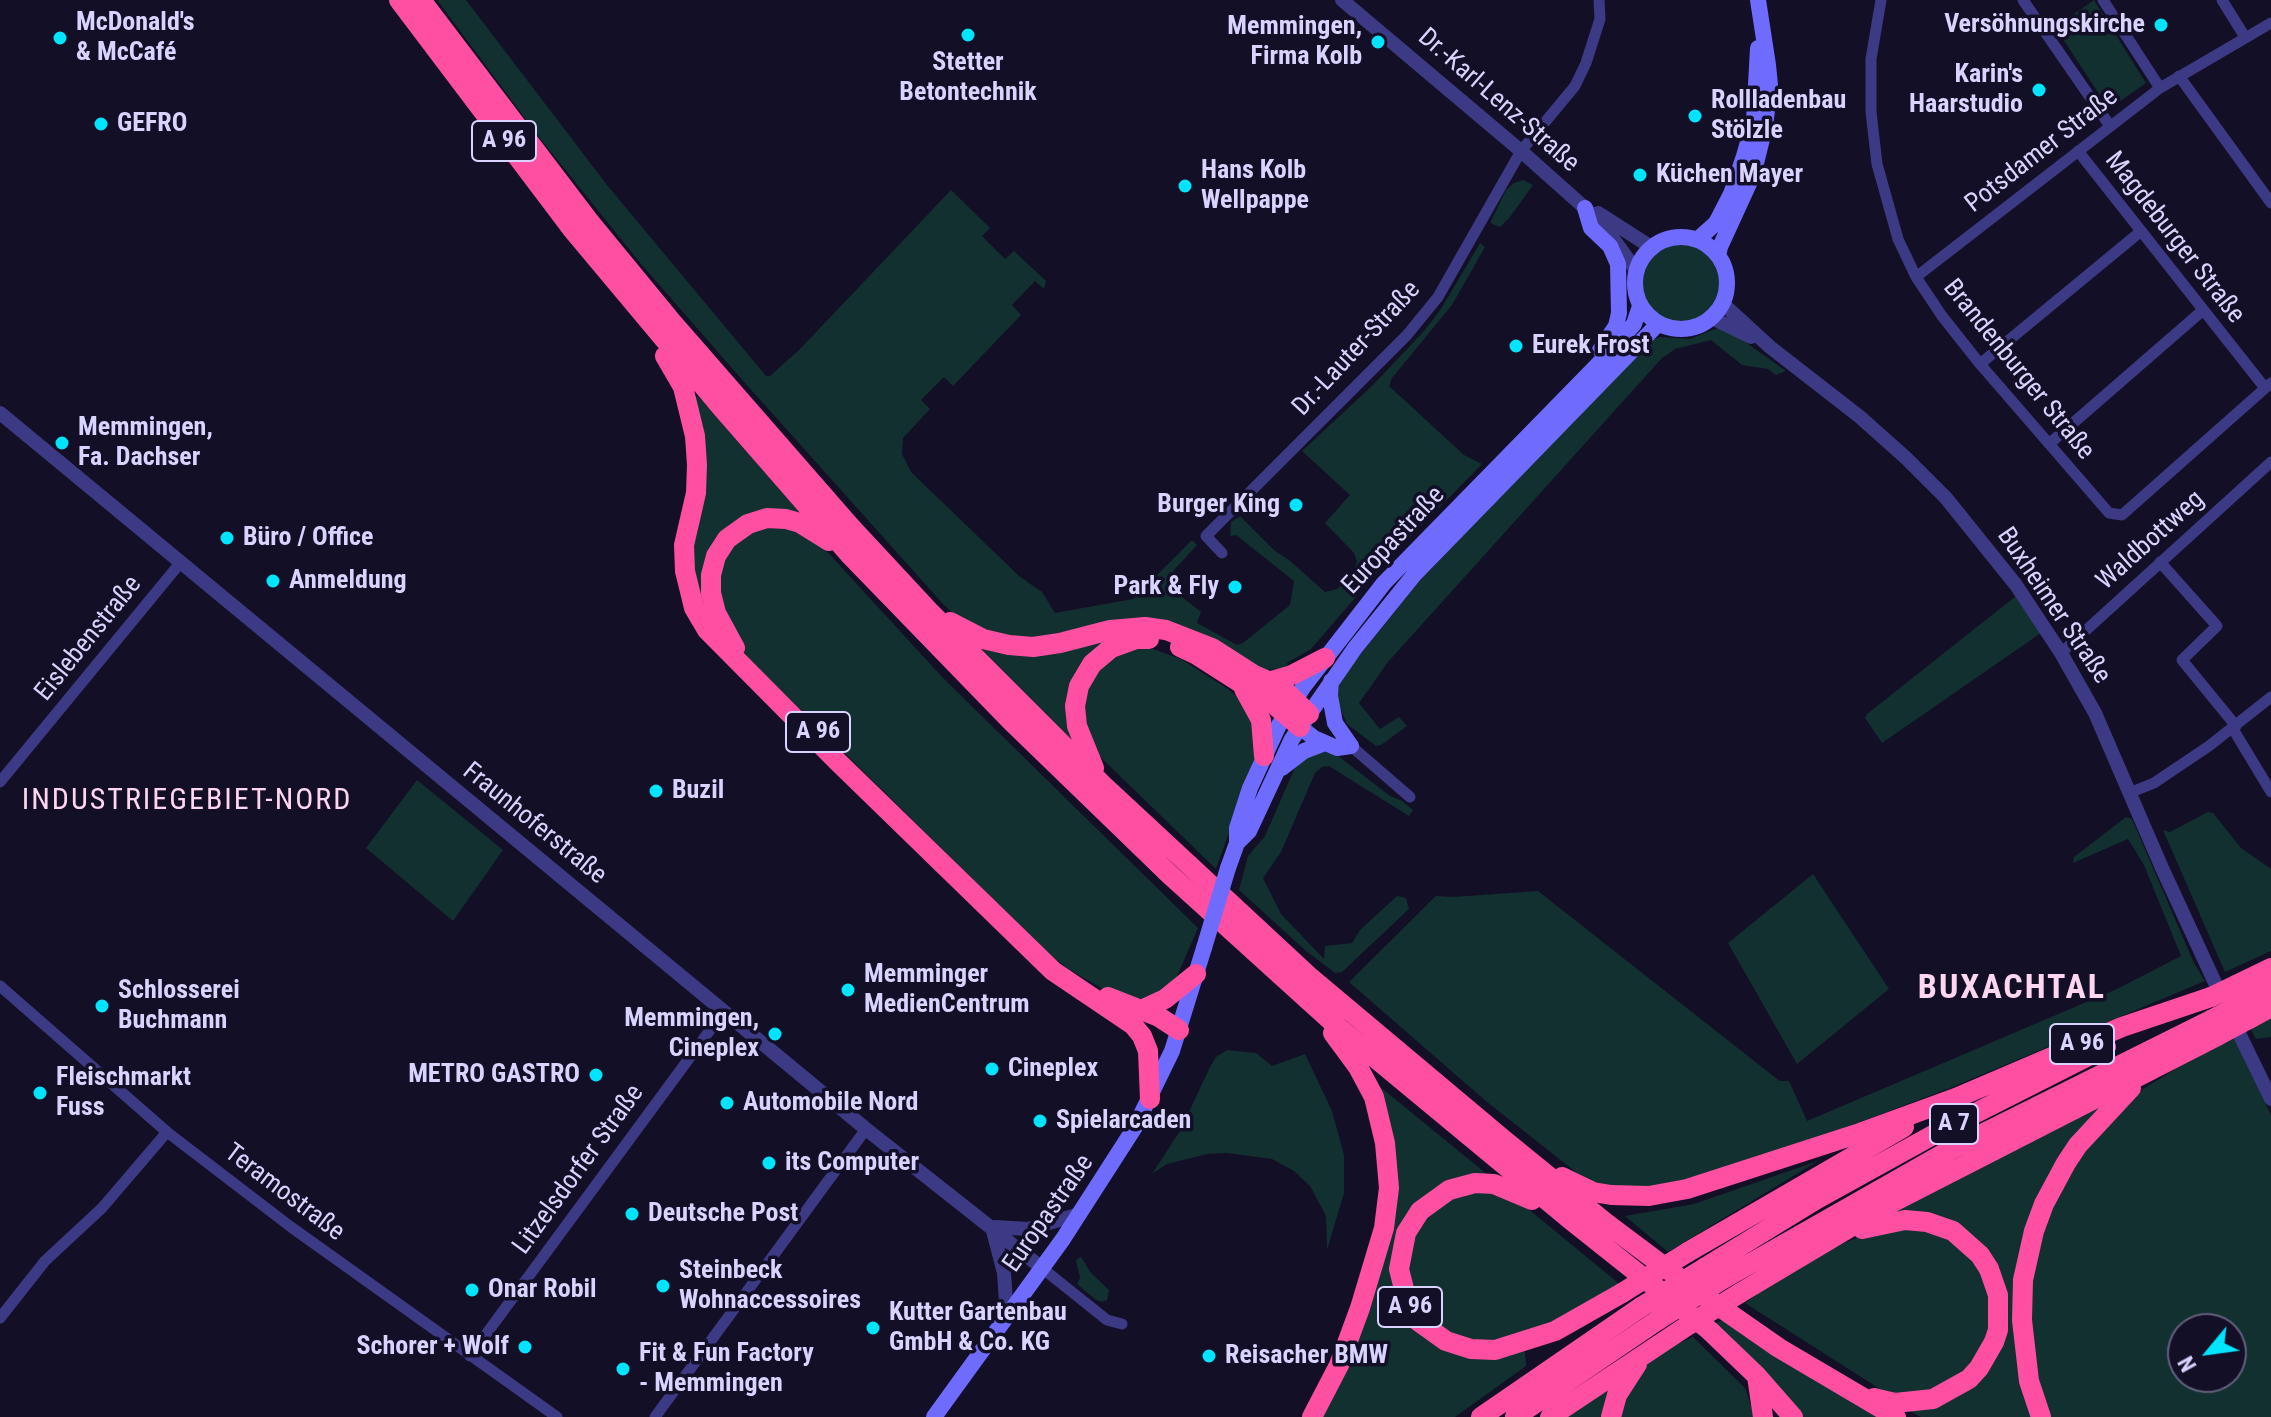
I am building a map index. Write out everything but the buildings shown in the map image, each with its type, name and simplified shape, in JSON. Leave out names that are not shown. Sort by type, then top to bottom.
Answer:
[{"type":"highway","name":"A 96","points":[[399,0],[511,150],[613,279],[849,554],[1091,800],[1305,985]]},
{"type":"highway","name":"A 96","points":[[421,0],[589,221],[811,481],[929,611],[1305,985]]},
{"type":"highway","points":[[613,279],[622,304],[666,357],[683,387],[690,409],[697,465],[696,493],[684,545],[685,571],[694,608],[707,630],[1053,971],[1083,993],[1133,1014],[1148,1051],[1150,1099]]},
{"type":"highway","name":"A 96","points":[[849,554],[808,527],[786,519],[767,518],[748,524],[727,539],[716,556],[711,575],[711,593],[716,613],[733,646],[1039,950],[1082,984],[1133,1014],[1159,1017],[1179,1030]]},
{"type":"highway","name":"A 96","points":[[929,611],[983,639],[1018,646],[1045,646],[1121,628],[1166,630],[1212,648],[1254,675],[1271,681],[1297,714]]},
{"type":"highway","points":[[1103,785],[1081,742],[1076,696],[1085,674],[1103,653],[1120,643],[1136,639],[1164,641],[1197,655],[1297,714]]},
{"type":"highway","points":[[1271,681],[1292,675],[1325,658]]},
{"type":"highway","points":[[1245,685],[1244,692],[1255,707],[1263,727],[1271,763]]},
{"type":"highway","name":"A 7","points":[[1804,1254],[1891,1203],[2142,1076],[2215,1028],[2244,1002],[2271,968]]},
{"type":"highway","points":[[1133,1014],[1165,999],[1196,974]]},
{"type":"highway","points":[[1305,985],[1342,1025],[1504,1140],[1639,1249],[1767,1340],[1896,1417]]},
{"type":"highway","name":"A 7","points":[[2244,1002],[2271,989]]},
{"type":"highway","name":"A 96","points":[[1572,1221],[1511,1189],[1494,1184],[1475,1183],[1449,1190],[1420,1211],[1406,1233],[1399,1269],[1400,1281],[1411,1310],[1418,1321],[1446,1341],[1471,1349],[1495,1350],[1555,1331],[1803,1183],[1956,1098],[2122,1027],[2211,997]]},
{"type":"highway","name":"A 7","points":[[1481,1417],[1641,1307],[1817,1199],[1942,1130],[2211,997],[2271,1007]]},
{"type":"highway","name":"A 96","points":[[1342,1025],[1572,1221],[1709,1330],[1757,1376],[1793,1417]]},
{"type":"highway","points":[[1312,1417],[1339,1365],[1360,1308],[1384,1228],[1389,1188],[1385,1143],[1374,1097],[1358,1067],[1342,1025]]},
{"type":"highway","name":"A 7","points":[[1515,1417],[1666,1326],[1723,1279],[1950,1150],[2215,1028]]},
{"type":"highway","name":"A 7","points":[[2041,1417],[2029,1381],[2022,1320],[2023,1280],[2034,1231],[2044,1204],[2078,1145],[2142,1076]]},
{"type":"highway","points":[[1504,1140],[1584,1189],[1611,1195],[1649,1196],[1687,1189],[1784,1159],[1956,1098]]},
{"type":"highway","points":[[1611,1417],[1623,1383],[1666,1326],[1740,1293],[1804,1254],[1848,1234],[1905,1220],[1927,1222],[1953,1231],[1972,1245],[1989,1269],[1998,1295],[1999,1313],[1994,1342],[1979,1368],[1969,1379],[1933,1399],[1895,1403],[1847,1390]]},
{"type":"highway","points":[[1550,1417],[1650,1348]]},
{"type":"highway","points":[[1757,1376],[1763,1417]]},
{"type":"main road","points":[[1697,240],[1716,223],[1731,194],[1754,121],[1758,5]]},
{"type":"main road","points":[[1718,256],[1753,175],[1765,127],[1770,85],[1758,5]]},
{"type":"main road","points":[[1580,382],[1590,362],[1606,344],[1616,326],[1620,300],[1615,255],[1591,228],[1585,208]]},
{"type":"main road","points":[[1668,239],[1697,240],[1718,256],[1726,274],[1726,294],[1722,303],[1712,318],[1695,328],[1676,330],[1658,324],[1640,306],[1634,288],[1636,270],[1651,247],[1668,239]]},
{"type":"main road","name":"Europastraße","points":[[934,1417],[1080,1214],[1150,1099],[1179,1030],[1237,843],[1237,828],[1325,658],[1384,583],[1634,324],[1640,306]]},
{"type":"main road","name":"Europastraße","points":[[1297,714],[1331,680],[1414,575],[1658,324]]},
{"type":"main road","points":[[1331,680],[1330,696],[1335,723],[1351,746]]},
{"type":"main road","points":[[1297,714],[1351,746]]},
{"type":"main road","points":[[1297,714],[1325,743],[1337,748],[1351,746]]},
{"type":"main road","points":[[1271,763],[1288,766],[1304,751],[1325,743]]},
{"type":"street","name":"Dr.-Karl-Lenz-Straße","points":[[1342,0],[1585,208],[1612,237],[1636,270]]},
{"type":"street","points":[[1521,151],[1575,86],[1600,19],[1599,0]]},
{"type":"street","name":"Brandenburger Straße","points":[[1881,0],[1871,59],[1873,137],[1891,218],[1916,277],[1980,364],[2109,513],[2122,515],[2268,386]]},
{"type":"street","points":[[2023,0],[2110,126]]},
{"type":"street","points":[[2103,0],[2160,88]]},
{"type":"street","points":[[2222,0],[2245,37]]},
{"type":"street","name":"Potsdamer Straße","points":[[1916,277],[2160,88],[2271,23]]},
{"type":"street","points":[[2179,76],[2271,203]]},
{"type":"street","name":"Dr.-Lauter-Straße","points":[[1222,553],[1206,536],[1425,315],[1457,267],[1521,151]]},
{"type":"street","name":"Magdeburger Straße","points":[[2078,151],[2202,311],[2268,386]]},
{"type":"street","name":"Dr.-Karl-Lenz-Straße","points":[[1585,208],[1599,213],[1651,247]]},
{"type":"street","points":[[1980,364],[2140,232]]},
{"type":"street","name":"Buxheimer Straße","points":[[1722,303],[1770,347],[1880,434],[1946,498],[2016,585],[2061,653],[2095,713],[2203,960],[2271,1099]]},
{"type":"street","points":[[2049,444],[2202,311]]},
{"type":"street","name":"Buxheimer Straße","points":[[1712,318],[1770,347]]},
{"type":"street","name":"Fraunhoferstraße","points":[[0,413],[866,1129],[1042,1268]]},
{"type":"street","name":"Waldbottweg","points":[[2061,653],[2271,462]]},
{"type":"street","name":"Eislebenstraße","points":[[0,782],[181,562]]},
{"type":"street","points":[[2160,562],[2217,626],[2182,660],[2235,728],[2271,792]]},
{"type":"street","points":[[2129,793],[2154,783],[2235,728],[2271,697]]},
{"type":"street","points":[[1351,746],[1410,797]]},
{"type":"street","name":"Teramostraße","points":[[0,986],[167,1132],[291,1227],[557,1417]]},
{"type":"street","name":"Litzelsdorfer Straße","points":[[470,1356],[724,1011]]},
{"type":"street","points":[[655,1417],[866,1129]]},
{"type":"street","points":[[0,1318],[45,1261],[102,1208],[167,1132]]},
{"type":"street","points":[[1007,1316],[1004,1273],[992,1226],[1028,1229],[1080,1214]]},
{"type":"street","points":[[1042,1268],[1107,1320],[1122,1324]]},
{"type":"green space","points":[[437,0],[466,0],[607,185],[766,376],[770,376],[800,349],[951,190],[990,228],[982,236],[1005,259],[1014,251],[1046,281],[1044,289],[1035,281],[1012,305],[1021,315],[953,386],[944,377],[921,400],[930,409],[903,438],[902,454],[911,472],[1019,576],[1042,592],[1055,613],[1133,599],[1192,540],[1197,545],[1174,570],[1177,593],[1201,612],[1197,623],[1237,645],[1243,643],[1290,605],[1294,581],[1236,535],[1230,536],[1231,522],[1240,516],[1275,551],[1325,592],[1337,589],[1350,577],[1357,562],[1354,553],[1325,523],[1350,495],[1302,451],[1373,385],[1424,331],[1441,309],[1480,243],[1485,247],[1452,305],[1392,378],[1389,386],[1464,455],[1482,464],[1386,562],[1311,649],[1287,663],[1289,668],[1264,670],[1205,637],[1008,640],[954,614],[944,605],[745,383],[641,264],[539,137]]},
{"type":"green space","points":[[2094,0],[2146,83],[2109,109],[2055,27]]},
{"type":"green space","points":[[1523,180],[1533,185],[1510,217],[1500,227],[1490,223],[1506,190]]},
{"type":"green space","points":[[1673,243],[1689,243],[1710,254],[1721,275],[1721,291],[1710,312],[1689,323],[1673,323],[1659,317],[1647,305],[1641,291],[1641,275],[1647,261],[1659,249]]},
{"type":"green space","points":[[1720,327],[1786,371],[1776,375],[1768,369],[1742,365],[1711,340],[1675,349],[1662,358],[1388,662],[1359,703],[1380,729],[1399,717],[1407,726],[1376,746],[1347,724],[1337,701],[1340,680],[1419,582],[1645,344],[1659,337],[1690,339]]},
{"type":"green space","points":[[698,396],[799,512],[721,538],[718,630],[693,590],[692,399]]},
{"type":"green space","points":[[767,524],[810,533],[943,678],[1198,928],[1175,981],[1147,1002],[1111,994],[1067,968],[1046,951],[749,659],[734,639],[717,595],[722,558],[734,540]]},
{"type":"green space","points":[[2016,596],[2041,633],[1882,743],[1865,718],[1867,714]]},
{"type":"green space","points":[[1118,635],[1087,664],[1076,744],[977,644]]},
{"type":"green space","points":[[1124,648],[1150,648],[1181,659],[1228,689],[1250,708],[1257,754],[1216,869],[1091,748],[1080,713],[1091,674]]},
{"type":"green space","points":[[1321,751],[1337,755],[1413,810],[1409,816],[1329,766],[1322,767],[1315,773],[1281,852],[1263,878],[1281,914],[1324,959],[1325,946],[1352,943],[1360,930],[1397,896],[1406,898],[1409,909],[1342,972],[1335,973],[1239,890],[1248,856],[1265,836],[1296,765],[1303,758]]},
{"type":"green space","points":[[417,780],[503,850],[453,921],[366,848]]},
{"type":"green space","points":[[2208,812],[2213,813],[2241,848],[2271,869],[2271,951],[2225,972],[2163,830],[2170,832]]},
{"type":"green space","points":[[2126,817],[2132,819],[2194,963],[2205,981],[1950,1088],[1802,1144],[1698,1178],[1653,1187],[1616,1188],[1586,1180],[1487,1102],[1349,982],[1436,896],[1538,891],[1772,1075],[1780,1081],[1789,1081],[1807,1121],[2117,989],[2181,956],[2144,865],[2128,839],[2073,863],[2074,857]]},
{"type":"green space","points":[[1813,874],[1889,989],[1797,1064],[1728,943]]},
{"type":"green space","points":[[2271,1017],[2271,1037],[2256,1039],[2250,1028]]},
{"type":"green space","points":[[2232,1034],[2271,1115],[2271,1417],[2048,1417],[2038,1388],[2029,1289],[2039,1236],[2067,1174],[2118,1111],[2143,1089]]},
{"type":"green space","points":[[1227,1050],[1256,1053],[1272,1066],[1305,1054],[1332,1111],[1344,1155],[1344,1193],[1327,1250],[1326,1216],[1310,1186],[1294,1171],[1272,1159],[1227,1153],[1207,1154],[1167,1164],[1152,1174],[1180,1131],[1216,1057]]},
{"type":"green space","points":[[1373,1081],[1488,1175],[1469,1176],[1395,1243],[1417,1329],[1525,1351],[1526,1366],[1455,1417],[1318,1417],[1391,1228]]},
{"type":"green space","points":[[2109,1099],[2029,1228],[2034,1417],[1921,1417],[1904,1408],[1989,1368],[1990,1257],[1893,1211]]},
{"type":"green space","points":[[1818,1161],[1668,1252],[1625,1216],[1694,1204]]},
{"type":"green space","points":[[1468,1191],[1510,1194],[1622,1286],[1576,1314],[1504,1341],[1460,1339],[1424,1315],[1410,1287],[1408,1252],[1421,1221],[1433,1207]]},
{"type":"green space","points":[[1896,1227],[1934,1230],[1969,1251],[1989,1285],[1992,1323],[1980,1357],[1941,1389],[1907,1396],[1880,1389],[1745,1303],[1776,1280],[1836,1246],[1877,1230]]},
{"type":"green space","points":[[1081,1257],[1091,1273],[1109,1290],[1107,1300],[1096,1300],[1077,1284],[1080,1278],[1076,1260]]},
{"type":"green space","points":[[1724,1319],[1882,1417],[1802,1417],[1714,1324]]},
{"type":"green space","points":[[1693,1337],[1745,1388],[1755,1417],[1618,1417],[1639,1370],[1672,1346]]},
{"type":"green space","points":[[1610,1385],[1605,1417],[1565,1417]]},
{"type":"place","name":"Versöhnungskirche","points":[[2161,25]]},
{"type":"place","name":"Stetter Betontechnik","points":[[968,35]]},
{"type":"place","name":"McDonald's & McCafé","points":[[60,38]]},
{"type":"place","name":"Memmingen, Firma Kolb","points":[[1378,42]]},
{"type":"place","name":"Karin's Haarstudio","points":[[2039,90]]},
{"type":"place","name":"Rollladenbau Stölzle","points":[[1695,116]]},
{"type":"place","name":"GEFRO","points":[[101,124]]},
{"type":"place","name":"Küchen Mayer","points":[[1640,175]]},
{"type":"place","name":"Hans Kolb Wellpappe","points":[[1185,186]]},
{"type":"place","name":"Eurek Frost","points":[[1516,346]]},
{"type":"place","name":"Memmingen, Fa. Dachser","points":[[62,443]]},
{"type":"place","name":"Burger King","points":[[1296,505]]},
{"type":"place","name":"Büro / Office","points":[[227,538]]},
{"type":"place","name":"Anmeldung","points":[[273,581]]},
{"type":"place","name":"Park & Fly","points":[[1235,587]]},
{"type":"place","name":"Buzil","points":[[656,791]]},
{"type":"place","name":"Memminger MedienCentrum","points":[[848,990]]},
{"type":"place","name":"Schlosserei Buchmann","points":[[102,1006]]},
{"type":"place","name":"Memmingen, Cineplex","points":[[775,1034]]},
{"type":"place","name":"Cineplex","points":[[992,1069]]},
{"type":"place","name":"METRO GASTRO","points":[[596,1075]]},
{"type":"place","name":"Fleischmarkt Fuss","points":[[40,1093]]},
{"type":"place","name":"Automobile Nord","points":[[727,1103]]},
{"type":"place","name":"Spielarcaden","points":[[1040,1121]]},
{"type":"place","name":"its Computer","points":[[769,1163]]},
{"type":"place","name":"Deutsche Post","points":[[632,1214]]},
{"type":"place","name":"Steinbeck Wohnaccessoires","points":[[663,1286]]},
{"type":"place","name":"Onar Robil","points":[[472,1290]]},
{"type":"place","name":"Kutter Gartenbau GmbH & Co. KG","points":[[873,1328]]},
{"type":"place","name":"Schorer + Wolf","points":[[525,1347]]},
{"type":"place","name":"Reisacher BMW","points":[[1209,1356]]},
{"type":"place","name":"Fit & Fun Factory - Memmingen","points":[[623,1369]]},
{"type":"district","name":"INDUSTRIEGEBIET-NORD","points":[[187,801]]},
{"type":"district","name":"BUXACHTAL","points":[[2012,989]]}]
